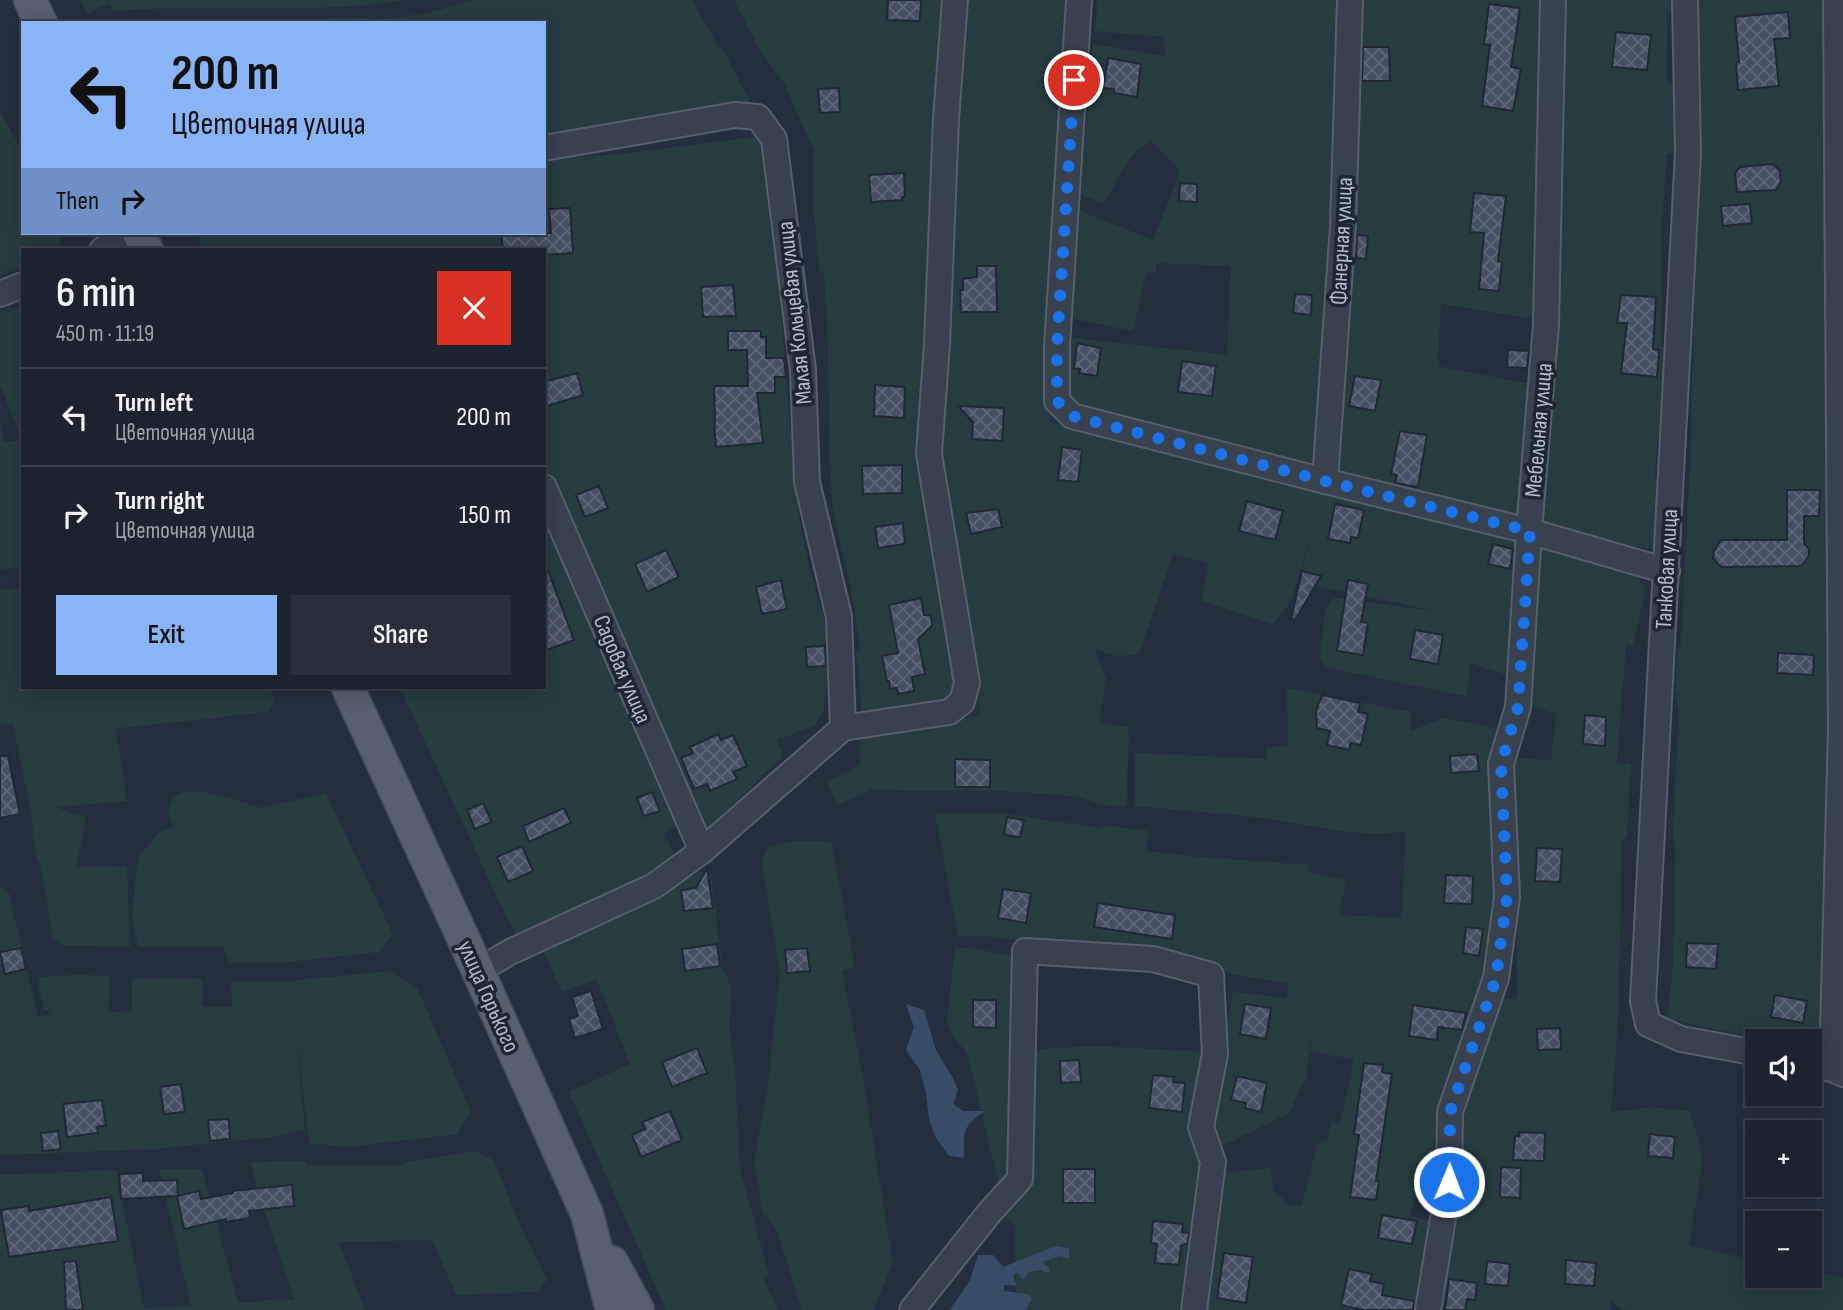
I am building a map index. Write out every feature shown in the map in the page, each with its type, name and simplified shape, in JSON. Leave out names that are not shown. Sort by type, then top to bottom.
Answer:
[{"type":"main road","points":[[30,0],[40,21]]},
{"type":"main road","name":"улица Горького","points":[[348,689],[587,1214],[612,1310]]},
{"type":"main road","points":[[587,1214],[638,1310]]},
{"type":"street","points":[[478,971],[510,952],[654,886],[702,851],[844,728],[949,712],[962,702],[967,683],[929,454],[937,344],[946,119],[955,0]]},
{"type":"street","points":[[1079,0],[1057,346],[1057,401],[1072,416],[1530,531],[1667,571]]},
{"type":"street","name":"Фанерная улица","points":[[1325,481],[1343,226],[1350,0]]},
{"type":"street","name":"Мебельная улица","points":[[1428,1310],[1449,1182],[1450,1112],[1496,978],[1507,897],[1501,764],[1518,707],[1546,324],[1553,0]]},
{"type":"street","name":"Танковая улица","points":[[1685,0],[1688,153],[1643,1001],[1648,1024],[1681,1039],[1745,1051]]},
{"type":"street","points":[[1828,1069],[1841,730],[1836,0]]},
{"type":"street","name":"Малая Кольцевая улица","points":[[546,148],[735,116],[758,117],[774,139],[803,370],[807,482],[839,617],[844,728]]},
{"type":"street","points":[[0,294],[21,286]]},
{"type":"street","name":"Садовая улица","points":[[546,492],[702,851]]},
{"type":"street","points":[[912,1310],[990,1212],[1020,1179],[1025,951],[1153,959],[1211,975],[1214,1054],[1201,1127],[1213,1162],[1195,1310]]},
{"type":"green space","points":[[80,0],[403,0],[331,7],[115,11],[108,4],[88,13]]},
{"type":"green space","points":[[474,0],[692,0],[751,103],[650,124],[546,141],[546,21],[305,21],[339,17],[383,19],[429,13]]},
{"type":"green space","points":[[734,0],[947,0],[928,353],[959,667],[951,700],[862,712],[856,651],[860,649],[851,589],[833,511],[824,272],[819,271],[814,210],[814,147],[784,83],[760,51]]},
{"type":"green space","points":[[962,0],[1074,0],[1048,384],[1050,423],[1569,552],[1631,572],[1643,585],[1645,591],[1633,646],[1626,644],[1617,763],[1631,764],[1627,838],[1622,839],[1618,1010],[1611,1111],[1649,1107],[1690,1111],[1703,1158],[1689,1245],[1745,1258],[1745,1288],[1822,1288],[1822,1272],[1843,1278],[1843,1310],[1628,1310],[1618,1308],[1611,1298],[1610,1310],[1433,1310],[1448,1231],[1456,1233],[1458,1112],[1471,1090],[1499,998],[1517,999],[1517,905],[1509,837],[1513,758],[1551,760],[1556,714],[1510,699],[1535,638],[1521,633],[1515,678],[1471,663],[1467,696],[1328,668],[1320,659],[1325,611],[1334,598],[1441,612],[1316,586],[1311,593],[1297,594],[1311,532],[1294,593],[1287,607],[1272,624],[1201,601],[1208,563],[1173,554],[1139,654],[1118,656],[1095,649],[1106,680],[1099,722],[1128,727],[1126,807],[1105,805],[1078,797],[1004,791],[871,790],[838,805],[827,782],[861,764],[858,732],[903,728],[904,733],[980,714],[979,687],[968,616],[936,470]]},
{"type":"green space","points":[[1098,0],[1345,0],[1316,466],[1074,407],[1066,391],[1065,376],[1072,338],[1227,355],[1231,266],[1156,263],[1156,273],[1146,272],[1133,331],[1070,318],[1080,211],[1153,240],[1179,169],[1150,140],[1130,158],[1103,204],[1080,194],[1093,44],[1165,55],[1164,37],[1094,31]]},
{"type":"green space","points":[[1356,0],[1547,0],[1540,320],[1441,304],[1438,361],[1438,366],[1535,385],[1521,522],[1342,480],[1335,465]]},
{"type":"green space","points":[[1562,0],[1672,0],[1672,12],[1667,12],[1667,83],[1675,84],[1678,155],[1667,153],[1662,218],[1665,404],[1662,404],[1654,479],[1659,481],[1657,551],[1542,526]]},
{"type":"green space","points":[[1693,0],[1831,0],[1833,589],[1821,1029],[1745,1029],[1745,1035],[1667,1018],[1673,967],[1674,797],[1679,722],[1675,680],[1678,646],[1681,645],[1690,462],[1700,158]]},
{"type":"green space","points":[[0,111],[21,150],[21,235],[63,236],[59,248],[21,248],[21,269],[0,275]]},
{"type":"green space","points":[[769,135],[771,141],[777,262],[795,491],[807,559],[826,625],[829,666],[824,708],[816,725],[777,740],[783,756],[702,835],[662,728],[579,551],[546,473],[546,248],[202,248],[198,240],[202,235],[546,235],[546,162]]},
{"type":"green space","points":[[17,307],[21,309],[21,438],[0,385],[0,312]]},
{"type":"green space","points":[[0,426],[4,442],[21,440],[21,568],[0,569]]},
{"type":"green space","points":[[546,511],[628,695],[626,707],[681,825],[664,834],[677,859],[650,879],[517,937],[400,689],[546,689]]},
{"type":"green space","points":[[0,589],[21,589],[21,689],[269,689],[274,701],[269,711],[118,728],[115,725],[127,801],[57,807],[86,817],[77,866],[127,867],[130,947],[63,945],[53,939],[13,724],[0,725]]},
{"type":"green space","points":[[1287,688],[1411,712],[1411,731],[1443,718],[1500,729],[1494,770],[1493,927],[1481,1000],[1462,1073],[1450,1070],[1423,1198],[1415,1197],[1409,1216],[1432,1221],[1415,1310],[1206,1310],[1221,1173],[1271,1168],[1273,1190],[1290,1206],[1302,1205],[1317,1145],[1327,1140],[1332,1122],[1340,1124],[1354,1059],[1311,1052],[1311,1037],[1306,1078],[1289,1113],[1216,1149],[1208,1122],[1233,992],[1286,998],[1289,984],[1233,974],[1183,955],[986,936],[958,936],[935,813],[1005,814],[1100,828],[1101,825],[1149,831],[1145,851],[1309,865],[1308,872],[1346,880],[1339,915],[1401,918],[1406,831],[1352,832],[1263,818],[1135,806],[1135,753],[1266,759],[1266,748],[1288,746]]},
{"type":"green space","points":[[199,791],[261,808],[326,793],[393,935],[378,952],[289,962],[229,962],[223,947],[138,947],[132,917],[138,856],[161,831],[174,827],[168,812],[173,798],[182,793]]},
{"type":"green space","points":[[797,841],[831,842],[855,967],[842,971],[862,1073],[893,1263],[873,1310],[802,1310],[776,1229],[763,1213],[754,1163],[768,1083],[780,974],[761,860],[768,847]]},
{"type":"green space","points":[[706,869],[712,881],[722,967],[732,988],[729,1025],[735,1072],[740,1169],[769,1275],[764,1279],[778,1310],[666,1310],[569,1092],[630,1064],[597,980],[562,992],[543,950],[575,937]]},
{"type":"green space","points":[[0,887],[9,893],[38,1017],[51,1014],[44,1009],[37,978],[110,976],[109,1012],[132,1011],[132,978],[202,979],[202,1007],[232,1007],[231,981],[290,981],[389,971],[417,988],[471,1112],[457,1134],[348,1147],[309,1143],[296,1031],[305,1130],[271,1137],[156,1149],[0,1155]]},
{"type":"green space","points":[[955,947],[1012,956],[1011,1167],[999,1184],[967,1054],[947,1023]]},
{"type":"green space","points":[[1094,1046],[1206,1052],[1202,1156],[1186,1299],[1181,1300],[1180,1310],[1016,1310],[1015,1227],[999,1209],[1032,1185],[1030,1160],[1034,1052],[1042,1049]]},
{"type":"green space","points":[[476,1151],[494,1160],[520,1225],[547,1280],[537,1292],[456,1295],[432,1240],[339,1242],[365,1310],[0,1310],[0,1175],[116,1170],[144,1308],[191,1306],[159,1169],[202,1169],[238,1302],[246,1303],[276,1299],[294,1300],[251,1162],[305,1161],[308,1166],[404,1166],[403,1163]]},
{"type":"water","points":[[906,1004],[924,1010],[936,1050],[958,1090],[953,1104],[963,1111],[984,1111],[965,1131],[964,1158],[949,1156],[936,1138],[929,1120],[920,1070],[906,1050],[914,1027]]},
{"type":"water","points":[[1056,1246],[1069,1248],[1069,1258],[1060,1256],[1042,1262],[1050,1269],[1048,1273],[1040,1270],[1029,1272],[1023,1280],[1018,1273],[1013,1275],[1017,1286],[1004,1285],[1004,1291],[1028,1294],[1032,1299],[1025,1310],[950,1310],[970,1280],[978,1255],[993,1255],[1003,1267]]},
{"type":"building","points":[[888,0],[921,0],[920,21],[887,20]]},
{"type":"building","points":[[1489,4],[1520,8],[1511,67],[1521,69],[1513,111],[1482,106],[1490,45],[1484,44]]},
{"type":"building","points":[[1788,12],[1790,38],[1774,39],[1779,86],[1738,90],[1736,63],[1739,62],[1735,17]]},
{"type":"building","points":[[1616,32],[1651,35],[1647,70],[1612,67]]},
{"type":"building","points":[[1363,47],[1389,47],[1390,81],[1362,81]]},
{"type":"building","points":[[1108,58],[1141,64],[1137,97],[1103,88]]},
{"type":"building","points":[[839,88],[840,112],[820,113],[818,89]]},
{"type":"building","points":[[1773,164],[1780,171],[1781,181],[1776,190],[1737,192],[1735,173],[1740,167]]},
{"type":"building","points":[[904,173],[905,197],[902,197],[902,200],[871,202],[869,175]]},
{"type":"building","points":[[1180,183],[1197,184],[1197,202],[1179,201]]},
{"type":"building","points":[[1474,193],[1506,196],[1498,261],[1502,262],[1499,291],[1479,289],[1484,233],[1470,232]]},
{"type":"building","points":[[1750,204],[1752,223],[1723,226],[1721,206]]},
{"type":"building","points":[[570,208],[573,253],[546,255],[546,248],[503,248],[501,235],[551,233],[549,209]]},
{"type":"building","points":[[1357,235],[1368,236],[1366,259],[1356,258]]},
{"type":"building","points":[[977,266],[996,266],[997,312],[961,312],[960,290],[963,290],[963,279],[977,277]]},
{"type":"building","points":[[733,285],[736,316],[703,317],[701,287]]},
{"type":"building","points":[[1295,294],[1312,295],[1311,315],[1293,313]]},
{"type":"building","points":[[1621,295],[1656,297],[1653,349],[1659,350],[1657,377],[1621,373],[1627,323],[1617,323]]},
{"type":"building","points":[[728,331],[761,331],[761,337],[766,337],[766,358],[784,358],[786,377],[775,377],[775,393],[757,393],[763,443],[716,447],[714,386],[748,386],[747,350],[728,350]]},
{"type":"building","points":[[1077,343],[1101,348],[1097,376],[1079,373],[1080,369],[1074,369]]},
{"type":"building","points":[[1508,350],[1529,351],[1527,368],[1507,367]]},
{"type":"building","points":[[1182,361],[1216,366],[1212,396],[1178,392]]},
{"type":"building","points":[[577,373],[583,395],[546,406],[546,381]]},
{"type":"building","points":[[1355,376],[1381,380],[1375,411],[1349,406]]},
{"type":"building","points":[[875,385],[905,387],[904,418],[874,416]]},
{"type":"building","points":[[958,406],[1004,408],[1002,441],[972,439],[973,422]]},
{"type":"building","points":[[1400,431],[1427,435],[1418,487],[1395,483],[1397,475],[1391,474]]},
{"type":"building","points":[[1062,447],[1082,450],[1078,482],[1058,480]]},
{"type":"building","points":[[902,465],[902,493],[863,494],[862,466]]},
{"type":"building","points":[[599,486],[608,508],[585,517],[576,495]]},
{"type":"building","points":[[1787,490],[1820,490],[1819,516],[1804,516],[1804,544],[1809,549],[1809,556],[1801,566],[1721,567],[1713,558],[1721,540],[1787,540]]},
{"type":"building","points":[[1247,501],[1283,511],[1275,540],[1239,531]]},
{"type":"building","points":[[1335,504],[1364,510],[1358,538],[1351,537],[1350,543],[1328,539]]},
{"type":"building","points":[[998,509],[1002,527],[971,534],[966,513]]},
{"type":"building","points":[[903,523],[905,544],[878,548],[875,527]]},
{"type":"building","points":[[1493,544],[1513,549],[1510,569],[1488,564]]},
{"type":"building","points":[[666,550],[679,577],[647,592],[635,564]]},
{"type":"building","points":[[546,565],[574,640],[546,650]]},
{"type":"building","points":[[1302,571],[1321,576],[1295,620],[1291,619]]},
{"type":"building","points":[[781,580],[787,609],[762,614],[756,587]]},
{"type":"building","points":[[1348,580],[1368,584],[1361,622],[1368,623],[1363,655],[1337,651]]},
{"type":"building","points":[[921,598],[924,615],[931,615],[932,626],[918,639],[925,674],[912,677],[914,691],[898,694],[897,688],[890,689],[882,656],[898,653],[889,605]]},
{"type":"building","points":[[1415,630],[1443,635],[1438,664],[1410,659]]},
{"type":"building","points":[[825,646],[826,666],[807,667],[806,647]]},
{"type":"building","points":[[1778,653],[1814,655],[1813,675],[1777,673]]},
{"type":"building","points":[[1323,695],[1360,703],[1358,712],[1368,714],[1361,745],[1351,743],[1349,750],[1327,745],[1330,731],[1317,728],[1316,713]]},
{"type":"building","points":[[1585,715],[1606,717],[1605,746],[1583,744]]},
{"type":"building","points":[[718,734],[721,740],[733,735],[747,766],[733,772],[737,779],[710,791],[707,784],[694,789],[681,758],[693,753],[690,747]]},
{"type":"building","points":[[1477,754],[1479,771],[1451,773],[1450,756]]},
{"type":"building","points":[[0,756],[8,756],[20,814],[0,818]]},
{"type":"building","points":[[955,759],[990,760],[990,787],[955,787]]},
{"type":"building","points":[[652,792],[660,811],[644,816],[637,798]]},
{"type":"building","points":[[483,803],[492,822],[475,829],[467,810]]},
{"type":"building","points":[[564,808],[571,823],[529,842],[523,826]]},
{"type":"building","points":[[1007,817],[1024,820],[1020,837],[1004,835]]},
{"type":"building","points":[[522,846],[533,871],[508,882],[497,857]]},
{"type":"building","points":[[1537,848],[1562,849],[1560,882],[1535,881]]},
{"type":"building","points":[[707,868],[713,908],[684,911],[681,890],[696,888]]},
{"type":"building","points":[[1446,875],[1473,876],[1472,904],[1444,903]]},
{"type":"building","points":[[1003,889],[1031,893],[1026,923],[998,918]]},
{"type":"building","points":[[1098,903],[1175,915],[1172,939],[1094,927]]},
{"type":"building","points":[[1466,927],[1483,929],[1479,956],[1463,953]]},
{"type":"building","points":[[1687,943],[1718,944],[1716,969],[1686,967]]},
{"type":"building","points":[[717,944],[720,966],[685,971],[682,949]]},
{"type":"building","points":[[21,948],[26,969],[5,974],[0,952]]},
{"type":"building","points":[[807,948],[810,971],[787,973],[785,950]]},
{"type":"building","points":[[591,991],[603,1029],[575,1038],[569,1019],[578,1016],[572,997]]},
{"type":"building","points":[[1775,995],[1807,1001],[1803,1023],[1771,1017]]},
{"type":"building","points":[[973,1000],[996,1000],[996,1028],[973,1027]]},
{"type":"building","points":[[1245,1004],[1271,1008],[1266,1039],[1240,1034]]},
{"type":"building","points":[[1413,1005],[1466,1013],[1462,1030],[1438,1027],[1437,1040],[1409,1036]]},
{"type":"building","points":[[1560,1028],[1561,1049],[1538,1050],[1537,1029]]},
{"type":"building","points":[[697,1048],[707,1073],[672,1087],[662,1062]]},
{"type":"building","points":[[1079,1060],[1081,1082],[1061,1083],[1060,1061]]},
{"type":"building","points":[[1364,1063],[1383,1065],[1382,1072],[1392,1074],[1376,1181],[1379,1181],[1376,1200],[1350,1197],[1359,1135],[1354,1134]]},
{"type":"building","points":[[1153,1075],[1174,1077],[1173,1082],[1185,1083],[1182,1112],[1149,1108]]},
{"type":"building","points":[[1237,1076],[1267,1083],[1261,1112],[1245,1108],[1246,1103],[1231,1100]]},
{"type":"building","points":[[181,1084],[185,1112],[164,1114],[160,1087]]},
{"type":"building","points":[[102,1100],[106,1125],[97,1127],[98,1133],[67,1137],[63,1104]]},
{"type":"building","points":[[670,1111],[682,1140],[641,1157],[632,1135],[645,1129],[642,1122]]},
{"type":"building","points":[[229,1119],[230,1139],[210,1141],[208,1120]]},
{"type":"building","points":[[58,1131],[61,1149],[43,1151],[41,1133]]},
{"type":"building","points":[[1519,1132],[1545,1133],[1544,1161],[1513,1160],[1515,1136],[1519,1136]]},
{"type":"building","points":[[1650,1134],[1675,1137],[1673,1158],[1648,1156]]},
{"type":"building","points":[[1501,1167],[1521,1168],[1520,1198],[1500,1197]]},
{"type":"building","points":[[1063,1169],[1095,1169],[1095,1203],[1063,1203]]},
{"type":"building","points":[[143,1173],[143,1181],[177,1180],[178,1196],[121,1199],[119,1174]]},
{"type":"building","points":[[292,1185],[294,1206],[249,1211],[250,1218],[226,1222],[226,1219],[184,1229],[177,1196],[199,1191],[201,1199],[233,1193],[232,1191]]},
{"type":"building","points":[[111,1197],[118,1241],[9,1257],[1,1210],[29,1206],[29,1211]]},
{"type":"building","points":[[1382,1215],[1417,1221],[1412,1244],[1378,1238]]},
{"type":"building","points":[[1153,1221],[1183,1224],[1182,1232],[1189,1233],[1188,1243],[1181,1246],[1179,1265],[1155,1263],[1157,1244],[1151,1243]]},
{"type":"building","points":[[1224,1253],[1253,1257],[1246,1303],[1217,1298]]},
{"type":"building","points":[[1566,1260],[1596,1263],[1594,1286],[1565,1284]]},
{"type":"building","points":[[76,1261],[83,1310],[66,1310],[64,1262]]},
{"type":"building","points":[[1487,1261],[1510,1264],[1508,1286],[1485,1284]]},
{"type":"building","points":[[1349,1269],[1372,1274],[1370,1281],[1384,1284],[1382,1295],[1414,1301],[1413,1310],[1363,1310],[1341,1305]]},
{"type":"building","points":[[1449,1279],[1477,1283],[1475,1300],[1467,1299],[1465,1310],[1445,1310]]},
{"type":"route","points":[[1074,80],[1057,346],[1057,401],[1072,416],[1530,531],[1518,707],[1501,764],[1507,897],[1496,978],[1450,1112],[1449,1182]]}]
